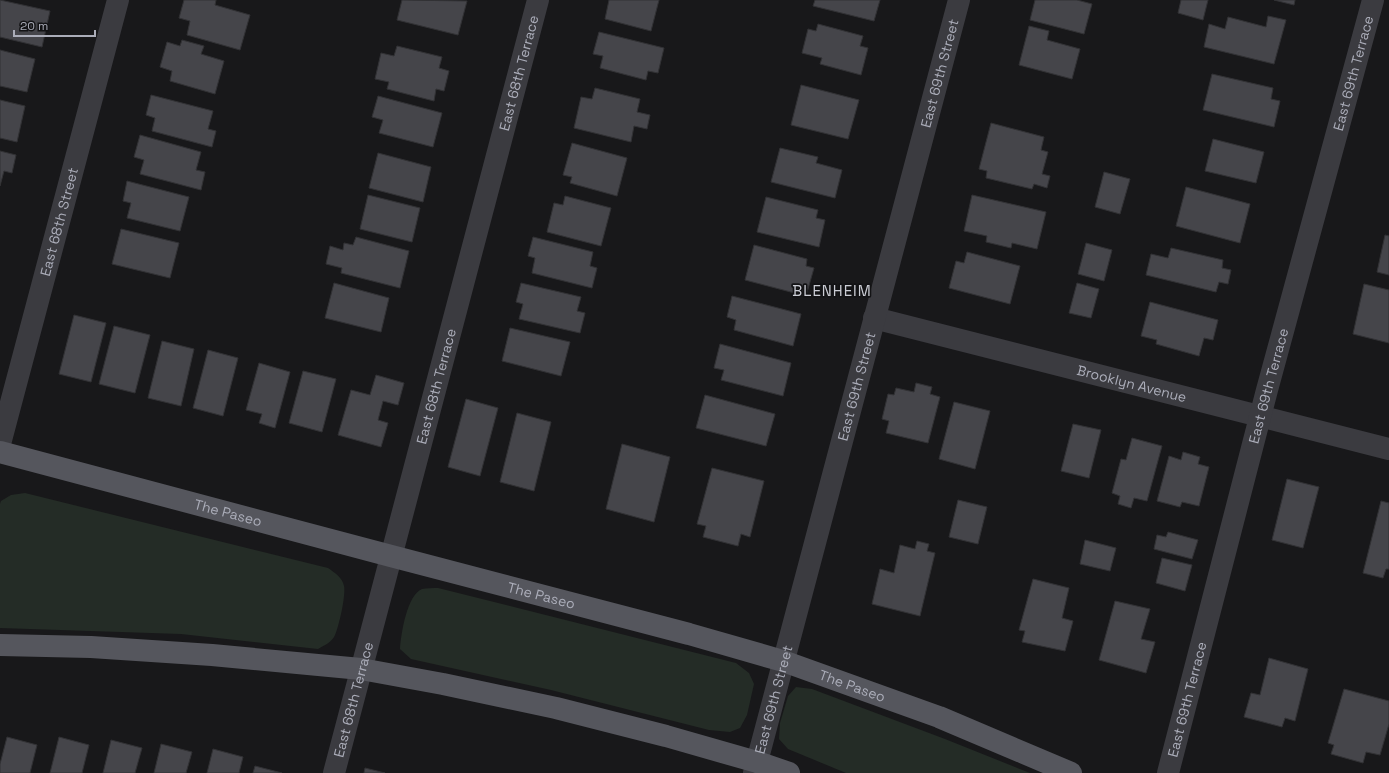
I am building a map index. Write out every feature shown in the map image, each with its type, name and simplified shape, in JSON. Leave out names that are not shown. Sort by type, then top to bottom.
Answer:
[{"type":"main road","name":"The Paseo","points":[[0,452],[689,634],[783,661],[939,717],[1071,773]]},
{"type":"main road","points":[[0,645],[91,647],[212,655],[361,669],[443,684],[556,708],[666,736],[756,767],[789,773]]},
{"type":"street","name":"East 68th Street","points":[[0,444],[118,0]]},
{"type":"street","name":"East 68th Terrace","points":[[334,773],[538,0]]},
{"type":"street","name":"East 69th Street","points":[[756,767],[874,318],[960,0]]},
{"type":"street","name":"East 69th Terrace","points":[[1168,773],[1260,416],[1373,0]]},
{"type":"street","name":"Brooklyn Avenue","points":[[874,318],[1389,449]]},
{"type":"shaded area","points":[[25,493],[328,568],[340,578],[344,586],[342,610],[335,635],[326,645],[318,649],[181,634],[0,628],[0,504],[1,501],[11,495]]},
{"type":"shaded area","points":[[438,588],[736,663],[749,673],[754,684],[747,715],[740,728],[730,732],[709,730],[551,690],[411,659],[400,649],[403,625],[412,599],[422,589]]},
{"type":"shaded area","points":[[796,687],[812,689],[1030,773],[846,773],[788,749],[779,739],[780,723],[788,696]]},
{"type":"building","points":[[0,0],[50,11],[42,47],[0,37]]},
{"type":"building","points":[[184,0],[216,0],[215,5],[250,15],[240,50],[187,35],[190,21],[179,18]]},
{"type":"building","points":[[402,0],[467,1],[458,35],[397,20]]},
{"type":"building","points":[[609,0],[659,0],[651,31],[605,19]]},
{"type":"building","points":[[815,0],[880,0],[874,21],[813,6]]},
{"type":"building","points":[[1035,0],[1077,0],[1092,4],[1084,34],[1030,20]]},
{"type":"building","points":[[1181,0],[1208,0],[1203,20],[1178,13]]},
{"type":"building","points":[[1274,0],[1295,0],[1294,5]]},
{"type":"building","points":[[1268,16],[1286,20],[1274,64],[1204,47],[1209,24],[1225,29],[1228,17],[1266,27]]},
{"type":"building","points":[[818,24],[863,36],[860,46],[868,48],[861,75],[820,64],[822,58],[802,53],[808,29],[816,31]]},
{"type":"building","points":[[1029,26],[1049,31],[1047,40],[1080,49],[1072,79],[1019,65]]},
{"type":"building","points":[[599,32],[664,48],[658,73],[648,71],[646,80],[600,68],[603,56],[593,54]]},
{"type":"building","points":[[182,40],[204,46],[201,54],[224,61],[215,94],[170,81],[172,71],[160,67],[167,42],[180,46]]},
{"type":"building","points":[[397,46],[442,57],[439,68],[449,71],[444,91],[436,89],[434,101],[387,89],[389,82],[375,79],[381,53],[394,56]]},
{"type":"building","points":[[0,50],[35,59],[27,92],[0,86]]},
{"type":"building","points":[[1212,74],[1273,88],[1271,99],[1280,101],[1274,127],[1203,110]]},
{"type":"building","points":[[801,85],[859,100],[848,139],[791,125]]},
{"type":"building","points":[[595,88],[640,99],[637,112],[650,115],[647,129],[634,126],[631,142],[574,128],[581,97],[592,99]]},
{"type":"building","points":[[151,95],[213,111],[208,129],[216,131],[212,147],[152,131],[155,118],[146,115]]},
{"type":"building","points":[[378,96],[442,113],[433,147],[379,133],[383,120],[372,117]]},
{"type":"building","points":[[0,100],[25,106],[17,142],[0,138]]},
{"type":"building","points":[[991,123],[1044,137],[1041,150],[1048,152],[1042,174],[1050,176],[1047,188],[1034,184],[1032,189],[986,178],[987,171],[979,169]]},
{"type":"building","points":[[140,135],[201,152],[196,170],[205,172],[201,190],[140,174],[144,160],[134,157]]},
{"type":"building","points":[[1213,139],[1264,152],[1256,183],[1205,171]]},
{"type":"building","points":[[572,143],[627,158],[617,196],[570,183],[572,177],[563,175]]},
{"type":"building","points":[[780,148],[818,157],[816,163],[842,170],[835,198],[771,182]]},
{"type":"building","points":[[0,151],[16,155],[12,173],[4,171],[0,186]]},
{"type":"building","points":[[378,153],[431,167],[423,202],[369,188]]},
{"type":"building","points":[[1104,172],[1130,179],[1120,214],[1095,207]]},
{"type":"building","points":[[127,181],[189,197],[180,231],[127,218],[131,203],[123,201]]},
{"type":"building","points":[[1186,187],[1250,204],[1240,243],[1176,226]]},
{"type":"building","points":[[368,195],[420,208],[412,242],[360,229]]},
{"type":"building","points":[[972,195],[1046,212],[1037,249],[1012,243],[1011,248],[986,242],[987,236],[964,231]]},
{"type":"building","points":[[565,196],[611,208],[601,246],[547,232],[554,203],[563,205]]},
{"type":"building","points":[[766,197],[818,210],[816,218],[825,220],[819,247],[757,232]]},
{"type":"building","points":[[121,229],[179,243],[170,278],[112,264]]},
{"type":"building","points":[[1385,235],[1389,236],[1389,275],[1377,272]]},
{"type":"building","points":[[356,237],[409,251],[400,288],[341,273],[342,268],[326,264],[330,246],[343,250],[344,243],[353,245]]},
{"type":"building","points":[[533,237],[593,252],[590,266],[597,268],[592,288],[532,273],[535,258],[528,256]]},
{"type":"building","points":[[1086,243],[1112,250],[1104,281],[1078,274]]},
{"type":"building","points":[[754,245],[807,259],[806,266],[814,268],[806,296],[745,280]]},
{"type":"building","points":[[1171,248],[1223,260],[1222,268],[1231,270],[1228,284],[1219,282],[1216,292],[1146,275],[1151,254],[1168,258]]},
{"type":"building","points":[[967,252],[1020,266],[1010,304],[949,288],[956,261],[964,263]]},
{"type":"building","points":[[334,283],[389,298],[381,332],[325,318]]},
{"type":"building","points":[[521,283],[581,297],[577,311],[585,313],[580,333],[519,319],[523,304],[516,302]]},
{"type":"building","points":[[1077,283],[1099,289],[1091,318],[1069,313]]},
{"type":"building","points":[[1364,284],[1389,290],[1389,343],[1353,334]]},
{"type":"building","points":[[732,296],[801,314],[793,346],[734,330],[736,320],[727,317]]},
{"type":"building","points":[[1150,302],[1218,320],[1213,340],[1204,338],[1199,356],[1156,344],[1157,340],[1141,336]]},
{"type":"building","points":[[74,315],[106,323],[91,382],[59,374]]},
{"type":"building","points":[[114,326],[150,335],[135,393],[99,384]]},
{"type":"building","points":[[510,328],[570,342],[561,376],[502,361]]},
{"type":"building","points":[[162,341],[194,349],[181,406],[148,398]]},
{"type":"building","points":[[720,344],[791,363],[783,396],[721,380],[724,370],[714,368]]},
{"type":"building","points":[[208,350],[238,358],[223,416],[193,408]]},
{"type":"building","points":[[259,363],[290,372],[275,428],[259,423],[262,414],[246,410]]},
{"type":"building","points":[[303,371],[336,379],[322,432],[289,423]]},
{"type":"building","points":[[376,375],[404,383],[398,405],[383,401],[378,420],[388,423],[381,447],[338,435],[351,390],[370,395]]},
{"type":"building","points":[[916,383],[932,387],[930,394],[940,397],[928,443],[886,433],[889,421],[882,419],[888,394],[894,395],[896,388],[914,392]]},
{"type":"building","points":[[705,395],[775,414],[766,446],[696,428]]},
{"type":"building","points":[[466,399],[498,408],[480,476],[448,467]]},
{"type":"building","points":[[954,402],[990,411],[975,469],[939,459]]},
{"type":"building","points":[[517,413],[551,422],[534,491],[500,482]]},
{"type":"building","points":[[1073,424],[1101,430],[1089,478],[1061,471]]},
{"type":"building","points":[[1132,438],[1162,446],[1147,501],[1134,498],[1131,508],[1118,504],[1120,496],[1112,493],[1121,459],[1126,460]]},
{"type":"building","points":[[622,444],[670,457],[654,522],[606,509]]},
{"type":"building","points":[[1183,452],[1200,457],[1198,464],[1209,467],[1199,506],[1182,502],[1180,507],[1157,501],[1169,456],[1181,460]]},
{"type":"building","points":[[712,468],[764,481],[750,537],[741,534],[738,546],[703,537],[706,526],[697,524]]},
{"type":"building","points":[[1287,479],[1319,487],[1303,548],[1272,540]]},
{"type":"building","points":[[958,500],[987,507],[978,544],[949,537]]},
{"type":"building","points":[[1381,501],[1389,503],[1389,569],[1386,569],[1383,578],[1363,573]]},
{"type":"building","points":[[1168,532],[1198,540],[1192,559],[1154,549],[1157,535],[1166,537]]},
{"type":"building","points":[[1085,540],[1116,548],[1110,571],[1080,564]]},
{"type":"building","points":[[917,541],[929,544],[927,551],[935,553],[920,616],[872,604],[880,569],[894,573],[900,545],[915,549]]},
{"type":"building","points":[[1162,558],[1192,565],[1185,591],[1156,583]]},
{"type":"building","points":[[1033,579],[1069,588],[1062,618],[1073,621],[1065,651],[1022,642],[1025,631],[1019,630]]},
{"type":"building","points":[[1115,601],[1150,609],[1141,639],[1155,642],[1146,673],[1099,660]]},
{"type":"building","points":[[1269,658],[1308,669],[1295,721],[1285,718],[1282,727],[1244,717],[1251,693],[1260,695]]},
{"type":"building","points":[[1344,689],[1389,701],[1389,724],[1380,755],[1366,752],[1363,763],[1331,754],[1334,745],[1328,743]]},
{"type":"building","points":[[7,737],[37,745],[30,773],[0,773],[0,764]]},
{"type":"building","points":[[59,737],[89,745],[82,773],[50,773]]},
{"type":"building","points":[[111,740],[142,748],[135,773],[103,773]]},
{"type":"building","points":[[161,744],[192,752],[186,773],[154,773]]},
{"type":"building","points":[[213,749],[243,757],[239,773],[207,773]]},
{"type":"building","points":[[255,766],[282,773],[253,773]]},
{"type":"building","points":[[365,768],[385,773],[364,773]]},
{"type":"district","name":"BLENHEIM","points":[[832,290]]}]
